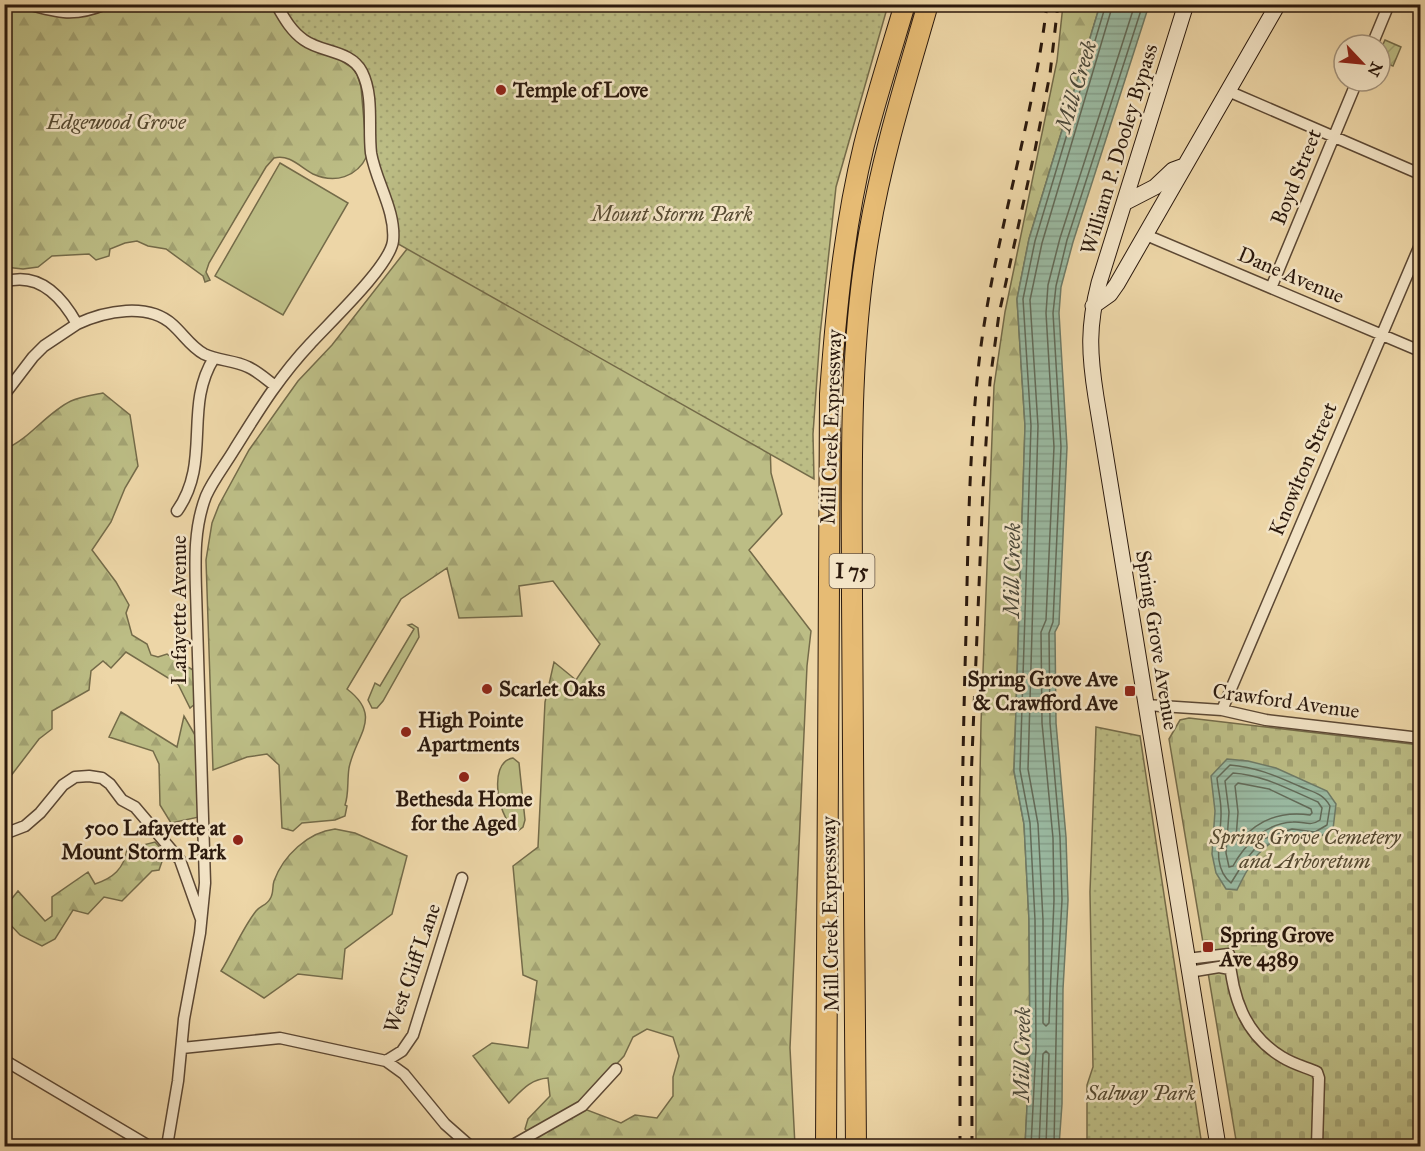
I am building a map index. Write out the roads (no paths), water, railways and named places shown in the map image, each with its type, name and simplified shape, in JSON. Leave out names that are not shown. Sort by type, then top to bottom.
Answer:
[{"type":"highway","name":"Mill Creek Expressway","points":[[826,1146],[831,383],[837,303],[848,226],[864,146],[905,4]]},
{"type":"highway","name":"Mill Creek Expressway","points":[[856,1146],[852,449],[857,329],[869,233],[892,132],[928,4]]},
{"type":"main road","name":"William P. Dooley Bypass","points":[[1093,306],[1186,4]]},
{"type":"main road","points":[[1093,306],[1110,294],[1146,236],[1150,224],[1278,4]]},
{"type":"main road","points":[[1124,203],[1155,187],[1173,170],[1184,166]]},
{"type":"main road","name":"Spring Grove Avenue","points":[[1093,306],[1089,337],[1090,361],[1218,1146]]},
{"type":"street","points":[[27,4],[54,12],[73,14],[106,4]]},
{"type":"street","name":"Lafayette Avenue","points":[[167,1146],[182,1048],[184,1019],[202,920],[205,883],[195,546],[200,517],[207,495],[274,385],[342,312],[385,259],[393,241],[390,215],[372,160],[368,97],[361,70],[350,58],[321,49],[304,40],[288,24],[276,4]]},
{"type":"street","points":[[1377,33],[1389,4]]},
{"type":"street","points":[[1228,91],[1420,174]]},
{"type":"street","name":"Boyd Street","points":[[1271,288],[1352,93]]},
{"type":"street","name":"Dane Avenue","points":[[1146,236],[1420,351]]},
{"type":"street","name":"Knowlton Street","points":[[1222,710],[1420,245]]},
{"type":"street","points":[[4,282],[32,281],[52,290],[68,307],[77,324]]},
{"type":"street","points":[[4,395],[44,346],[77,324],[107,313],[127,312],[161,317],[196,349],[214,358],[247,366],[274,385]]},
{"type":"street","points":[[177,511],[194,480],[200,397],[206,371],[214,358]]},
{"type":"street","name":"Crawford Avenue","points":[[1146,705],[1222,710],[1266,720],[1420,738]]},
{"type":"street","points":[[4,834],[25,826],[40,813],[63,785],[75,777],[102,778],[110,784],[122,800],[135,807],[180,860],[202,920]]},
{"type":"street","name":"West Cliff Lane","points":[[386,1061],[402,1051],[413,1035],[462,878]]},
{"type":"street","points":[[1188,965],[1229,954],[1237,1003],[1255,1034],[1283,1058],[1317,1072],[1319,1078],[1317,1146]]},
{"type":"street","points":[[1188,965],[1230,969]]},
{"type":"street","points":[[182,1048],[280,1038],[386,1061],[404,1074],[445,1124],[470,1146]]},
{"type":"street","points":[[4,1060],[148,1146]]},
{"type":"street","points":[[508,1146],[582,1106],[616,1069]]},
{"type":"water","name":"Mill Creek","points":[[1100,5],[1149,5],[1073,242],[1061,287],[1059,313],[1067,447],[1059,624],[1055,632],[1056,723],[1066,837],[1068,900],[1063,989],[1062,1104],[1059,1146],[1025,1146],[1030,1048],[1029,920],[1024,824],[1014,771],[1025,426],[1017,299],[1029,239]]},
{"type":"water","points":[[1227,759],[1248,761],[1276,768],[1327,791],[1336,804],[1333,829],[1316,839],[1292,835],[1272,842],[1246,871],[1237,890],[1226,889],[1216,873],[1212,854],[1215,811],[1211,776]]},
{"type":"railway","points":[[960,1146],[963,761],[968,531],[973,429],[985,317],[1041,49],[1047,4]]},
{"type":"railway","points":[[972,1146],[971,781],[983,489],[990,381],[999,314],[1050,74],[1058,4]]},
{"type":"place","name":"Temple of Love","points":[[501,90]]},
{"type":"place","name":"Scarlet Oaks","points":[[487,689]]},
{"type":"place","name":"Spring Grove Ave & Crawfford Ave","points":[[1130,691]]},
{"type":"place","name":"High Pointe Apartments","points":[[406,732]]},
{"type":"place","name":"Bethesda Home for the Aged","points":[[464,777]]},
{"type":"place","name":"500 Lafayette at Mount Storm Park","points":[[238,840]]},
{"type":"place","name":"Spring Grove Ave 4389","points":[[1208,947]]},
{"type":"park label","name":"Edgewood Grove","points":[[116,122]]},
{"type":"park label","name":"Mount Storm Park","points":[[672,214]]},
{"type":"park label","name":"Spring Grove Cemetery and Arboretum","points":[[1305,849]]},
{"type":"park label","name":"Salway Park","points":[[1141,1093]]}]
